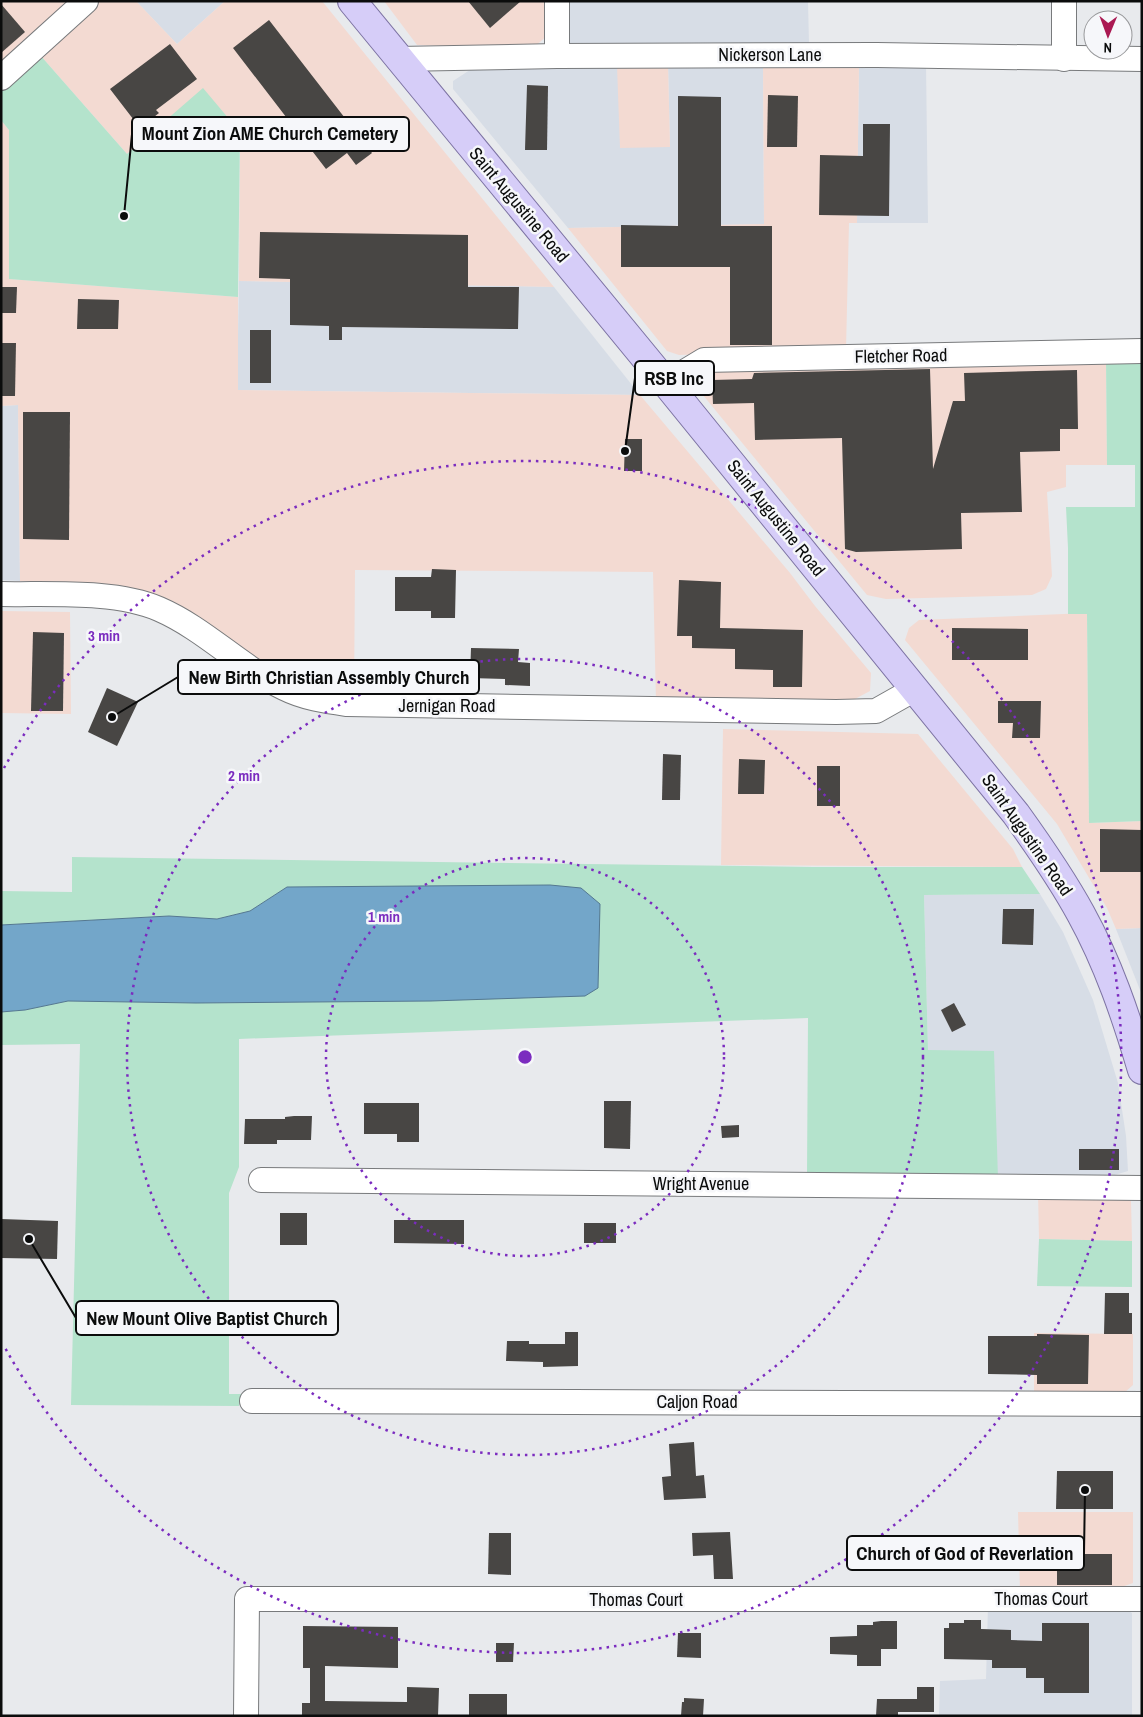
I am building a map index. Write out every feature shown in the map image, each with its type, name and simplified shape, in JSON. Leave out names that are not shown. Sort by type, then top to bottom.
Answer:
[{"type":"main road","name":"Saint Augustine Road","points":[[352,1],[666,382],[1016,814],[1081,913],[1103,959],[1127,1019],[1142,1070]]},
{"type":"street","points":[[1,78],[86,1]]},
{"type":"street","points":[[557,1],[557,56]]},
{"type":"street","points":[[1064,1],[1064,59]]},
{"type":"street","name":"Nickerson Lane","points":[[398,59],[557,56],[877,55],[1142,59]]},
{"type":"street","name":"Fletcher Road","points":[[666,382],[704,360],[1142,351]]},
{"type":"street","name":"Jernigan Road","points":[[1,594],[90,596],[119,598],[143,603],[173,616],[284,688],[315,699],[347,704],[876,711],[915,689]]},
{"type":"street","name":"Wright Avenue","points":[[261,1180],[1142,1188]]},
{"type":"street","name":"Caljon Road","points":[[252,1401],[1142,1404]]},
{"type":"street","name":"Thomas Court","points":[[246,1716],[247,1599],[1142,1599]]},
{"type":"shaded area","points":[[1,1],[71,1],[1,64]]},
{"type":"shaded area","points":[[99,1],[136,1],[177,44],[225,1],[322,1],[554,287],[239,281],[240,132],[203,89],[127,154],[40,55]]},
{"type":"shaded area","points":[[136,1],[225,1],[177,44]]},
{"type":"shaded area","points":[[384,1],[551,1],[548,35],[533,48],[417,45]]},
{"type":"shaded area","points":[[563,1],[808,1],[809,44],[564,46]]},
{"type":"shaded area","points":[[859,63],[926,63],[928,223],[857,223]]},
{"type":"shaded area","points":[[859,63],[857,223],[849,223],[846,349],[679,355],[667,351],[568,228],[764,224],[763,64]]},
{"type":"shaded area","points":[[668,64],[763,64],[764,224],[568,228],[453,89],[453,81],[476,66],[617,66],[670,147]]},
{"type":"shaded area","points":[[668,64],[670,147],[620,148],[617,66]]},
{"type":"shaded area","points":[[1,120],[9,130],[10,279],[238,297],[238,390],[640,395],[790,573],[871,673],[870,691],[853,700],[823,702],[656,702],[653,572],[355,570],[354,697],[316,691],[286,678],[189,611],[132,590],[79,582],[20,581],[18,405],[1,406]]},
{"type":"shaded area","points":[[239,281],[554,287],[640,395],[237,390]]},
{"type":"shaded area","points":[[1106,360],[1107,465],[1066,465],[1066,487],[1047,492],[1052,576],[1046,589],[1032,595],[886,599],[867,595],[698,389],[700,377],[713,367]]},
{"type":"shaded area","points":[[18,405],[20,581],[1,580],[1,406]]},
{"type":"shaded area","points":[[1,611],[70,612],[71,714],[1,713]]},
{"type":"shaded area","points":[[1087,613],[1089,823],[1142,821],[1142,928],[1116,929],[1107,908],[1057,824],[905,640],[909,628],[919,620]]},
{"type":"shaded area","points":[[723,729],[918,734],[1013,849],[1022,867],[721,865]]},
{"type":"shaded area","points":[[1040,894],[1063,932],[1093,1000],[1118,1083],[1126,1136],[1128,1171],[1094,1181],[998,1179],[928,1050],[924,895]]},
{"type":"shaded area","points":[[1142,928],[1142,995],[1116,929]]},
{"type":"shaded area","points":[[1038,1192],[1127,1197],[1131,1201],[1132,1241],[1039,1239]]},
{"type":"shaded area","points":[[1034,1333],[1133,1334],[1133,1385],[1124,1393],[1034,1397]]},
{"type":"shaded area","points":[[1018,1512],[1133,1512],[1133,1583],[1110,1591],[1020,1591]]},
{"type":"shaded area","points":[[988,1606],[1125,1609],[1132,1613],[1132,1716],[939,1716],[940,1681],[986,1679]]},
{"type":"green space","points":[[40,55],[127,154],[203,88],[240,132],[238,297],[9,279],[9,130],[1,120],[1,90]]},
{"type":"green space","points":[[1106,360],[1142,360],[1142,821],[1089,823],[1087,614],[1068,614],[1066,507],[1135,507],[1135,465],[1107,465]]},
{"type":"green space","points":[[72,857],[813,867],[1022,867],[1040,894],[924,895],[928,1050],[994,1051],[998,1179],[807,1174],[808,1018],[239,1039],[239,1167],[229,1193],[229,1394],[241,1394],[239,1406],[71,1405],[80,1044],[1,1045],[1,1012],[25,1010],[68,1001],[196,1003],[431,1001],[287,887],[250,911],[216,919],[169,916],[1,925],[1,891],[72,892]]},
{"type":"green space","points":[[1039,1239],[1132,1241],[1132,1287],[1037,1286]]},
{"type":"water","points":[[550,885],[581,888],[600,904],[598,988],[585,996],[431,1001],[196,1003],[68,1001],[25,1010],[1,1012],[1,925],[169,916],[217,919],[250,911],[287,887]]},
{"type":"building","points":[[468,1],[521,1],[490,28]]},
{"type":"building","points":[[1,4],[25,32],[1,53]]},
{"type":"building","points":[[269,20],[372,153],[356,165],[347,153],[326,169],[233,48]]},
{"type":"building","points":[[170,44],[197,79],[156,110],[159,113],[140,128],[110,89]]},
{"type":"building","points":[[527,85],[548,86],[547,150],[525,150]]},
{"type":"building","points":[[768,95],[798,96],[797,147],[767,147]]},
{"type":"building","points":[[678,96],[721,97],[721,226],[772,226],[772,345],[730,345],[730,267],[621,267],[621,225],[678,226]]},
{"type":"building","points":[[863,124],[890,124],[889,216],[819,215],[820,155],[863,156]]},
{"type":"building","points":[[260,232],[468,235],[468,287],[519,287],[518,329],[342,327],[342,340],[329,340],[329,326],[290,325],[290,279],[259,278]]},
{"type":"building","points":[[1,287],[17,287],[16,313],[1,313]]},
{"type":"building","points":[[78,299],[119,300],[118,329],[77,329]]},
{"type":"building","points":[[250,330],[271,330],[271,383],[250,383]]},
{"type":"building","points":[[1,343],[16,343],[15,396],[1,396]]},
{"type":"building","points":[[930,369],[933,469],[953,401],[965,401],[964,373],[1077,370],[1078,429],[1060,429],[1060,451],[1020,452],[1022,512],[961,513],[962,549],[856,552],[845,549],[842,438],[755,440],[754,403],[713,404],[712,380],[752,379],[754,373]]},
{"type":"building","points":[[23,412],[70,412],[69,540],[23,539]]},
{"type":"building","points":[[625,439],[642,439],[642,471],[624,471]]},
{"type":"building","points":[[432,569],[456,570],[455,618],[431,618],[431,611],[395,611],[395,577],[431,577]]},
{"type":"building","points":[[679,580],[721,582],[720,628],[803,630],[802,687],[773,687],[773,670],[735,669],[735,649],[692,648],[692,636],[677,636]]},
{"type":"building","points":[[952,628],[1028,629],[1028,660],[952,660]]},
{"type":"building","points":[[33,632],[64,633],[63,711],[31,711]]},
{"type":"building","points":[[471,648],[519,649],[518,662],[530,663],[530,686],[505,685],[505,679],[470,678]]},
{"type":"building","points":[[107,688],[138,702],[117,746],[88,732]]},
{"type":"building","points":[[998,701],[1041,701],[1040,738],[1012,738],[1013,723],[998,723]]},
{"type":"building","points":[[663,754],[681,755],[680,800],[662,800]]},
{"type":"building","points":[[739,759],[765,760],[764,794],[738,794]]},
{"type":"building","points":[[817,766],[840,766],[840,806],[817,806]]},
{"type":"building","points":[[1100,829],[1142,830],[1142,872],[1100,872]]},
{"type":"building","points":[[1003,909],[1034,909],[1033,945],[1002,944]]},
{"type":"building","points":[[954,1003],[966,1025],[952,1032],[941,1010]]},
{"type":"building","points":[[604,1101],[631,1101],[630,1149],[604,1148]]},
{"type":"building","points":[[364,1103],[419,1103],[419,1142],[397,1142],[397,1134],[364,1134]]},
{"type":"building","points":[[312,1116],[311,1140],[277,1140],[277,1144],[244,1144],[245,1119],[285,1119],[285,1117]]},
{"type":"building","points":[[739,1125],[739,1137],[722,1138],[721,1126]]},
{"type":"building","points":[[1079,1149],[1119,1149],[1119,1170],[1079,1170]]},
{"type":"building","points":[[280,1213],[307,1213],[307,1245],[280,1245]]},
{"type":"building","points":[[1,1219],[58,1221],[57,1259],[1,1258]]},
{"type":"building","points":[[394,1220],[464,1220],[464,1244],[394,1243]]},
{"type":"building","points":[[584,1223],[616,1223],[616,1243],[584,1243]]},
{"type":"building","points":[[1105,1293],[1129,1293],[1129,1313],[1132,1313],[1132,1334],[1104,1334]]},
{"type":"building","points":[[565,1332],[578,1332],[578,1366],[543,1367],[543,1362],[506,1361],[507,1341],[529,1341],[529,1344],[565,1344]]},
{"type":"building","points":[[1037,1334],[1089,1335],[1088,1384],[1037,1384],[1037,1375],[988,1374],[988,1336],[1037,1336]]},
{"type":"building","points":[[694,1442],[696,1476],[704,1475],[706,1498],[664,1500],[662,1477],[671,1476],[669,1444]]},
{"type":"building","points":[[1057,1471],[1113,1471],[1113,1509],[1056,1509]]},
{"type":"building","points":[[730,1532],[733,1579],[714,1579],[713,1555],[693,1556],[692,1533]]},
{"type":"building","points":[[489,1533],[511,1533],[511,1575],[488,1574]]},
{"type":"building","points":[[1057,1554],[1112,1554],[1112,1585],[1057,1585]]},
{"type":"building","points":[[964,1620],[981,1620],[981,1629],[1011,1630],[1011,1640],[1042,1641],[1042,1623],[1089,1623],[1089,1693],[1044,1693],[1044,1678],[1026,1678],[1026,1668],[992,1668],[992,1660],[944,1659],[944,1628],[949,1628],[949,1623],[964,1623]]},
{"type":"building","points":[[897,1621],[897,1649],[881,1649],[881,1666],[857,1666],[857,1655],[830,1654],[830,1637],[857,1636],[857,1625],[873,1625],[873,1622]]},
{"type":"building","points":[[303,1626],[398,1627],[398,1668],[325,1666],[325,1701],[407,1702],[407,1687],[439,1688],[438,1716],[302,1716],[302,1703],[310,1703],[310,1668],[303,1668]]},
{"type":"building","points":[[678,1633],[701,1633],[701,1658],[677,1657]]},
{"type":"building","points":[[496,1643],[514,1643],[513,1662],[496,1662]]},
{"type":"building","points":[[917,1687],[934,1687],[934,1712],[898,1712],[898,1716],[876,1716],[877,1699],[917,1699]]},
{"type":"building","points":[[469,1694],[507,1694],[507,1716],[469,1716]]},
{"type":"building","points":[[684,1698],[704,1699],[703,1716],[681,1716]]},
{"type":"place","name":"Mount Zion AME Church Cemetery","points":[[124,216]]},
{"type":"place","name":"RSB Inc","points":[[625,451]]},
{"type":"place","name":"New Birth Christian Assembly Church","points":[[112,717]]},
{"type":"place","name":"New Mount Olive Baptist Church","points":[[29,1239]]},
{"type":"place","name":"Church of God of Reverlation","points":[[1085,1490]]}]
